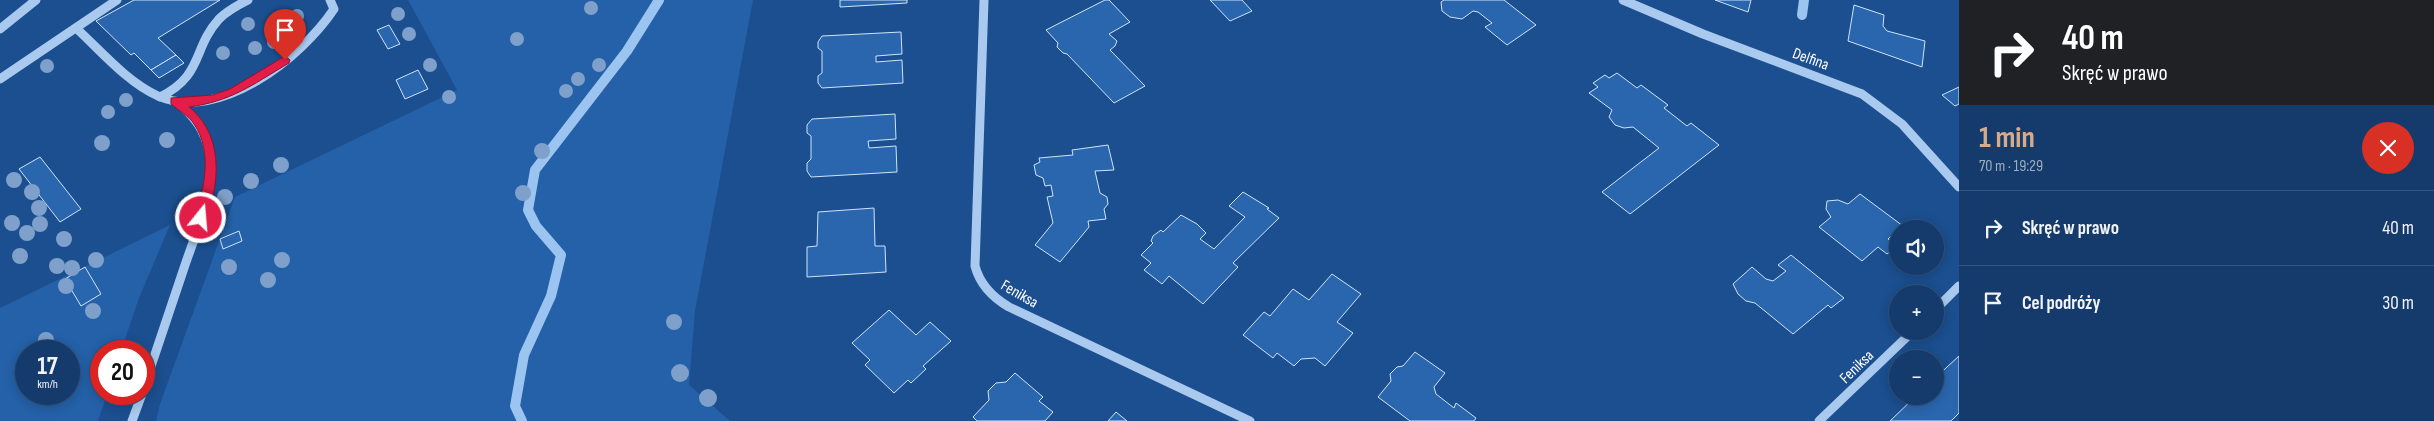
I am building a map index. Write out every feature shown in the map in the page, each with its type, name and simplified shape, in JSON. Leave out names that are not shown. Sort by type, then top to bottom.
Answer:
[{"type":"street","points":[[0,29],[36,0]]},
{"type":"street","points":[[0,79],[117,0]]},
{"type":"street","points":[[160,97],[174,92],[185,83],[196,66],[217,21],[248,0]]},
{"type":"street","points":[[76,28],[142,86],[160,97],[188,102],[214,99],[234,92],[309,43],[327,23],[334,8],[330,0]]},
{"type":"street","name":"Feniksa","points":[[984,0],[975,266],[977,276],[994,298],[1009,306],[1250,421]]},
{"type":"street","name":"Delfina","points":[[1623,0],[1703,34],[1874,100],[1897,120],[1959,187]]},
{"type":"street","points":[[155,354],[209,191],[212,167],[204,132],[197,120],[174,101]]},
{"type":"street","points":[[1944,301],[1959,286]]},
{"type":"street","name":"Feniksa","points":[[1819,421],[1904,340]]},
{"type":"street","points":[[132,421],[138,405]]},
{"type":"shaded area","points":[[408,0],[753,0],[695,311],[689,385],[730,421],[156,421],[160,404],[235,197],[457,90]]},
{"type":"shaded area","points":[[170,225],[139,298],[125,340],[90,340],[90,405],[103,405],[98,421],[0,421],[0,308]]},
{"type":"building","points":[[134,0],[220,0],[158,38],[176,55],[151,70],[134,53],[131,55],[96,21]]},
{"type":"building","points":[[840,0],[907,0],[907,3],[840,7]]},
{"type":"building","points":[[1105,0],[1109,0],[1130,22],[1109,34],[1117,41],[1110,50],[1145,86],[1114,103],[1067,54],[1057,47],[1058,43],[1046,30]]},
{"type":"building","points":[[1210,0],[1242,0],[1252,11],[1230,21]]},
{"type":"building","points":[[1444,0],[1504,0],[1536,25],[1507,45],[1485,27],[1492,23],[1478,12],[1473,11],[1462,19],[1450,17],[1442,11],[1441,2]]},
{"type":"building","points":[[1715,0],[1751,0],[1748,12]]},
{"type":"building","points":[[1854,5],[1884,15],[1883,26],[1887,31],[1925,41],[1922,67],[1848,41]]},
{"type":"building","points":[[389,25],[400,44],[388,49],[377,30]]},
{"type":"building","points":[[901,32],[902,54],[876,56],[876,62],[902,60],[903,83],[822,88],[818,83],[818,76],[822,73],[822,51],[818,48],[818,42],[822,36]]},
{"type":"building","points":[[176,55],[184,63],[159,78],[151,70]]},
{"type":"building","points":[[418,70],[428,89],[405,99],[396,80]]},
{"type":"building","points":[[1617,73],[1637,88],[1641,85],[1668,105],[1664,108],[1687,126],[1691,123],[1719,145],[1630,214],[1602,192],[1659,148],[1633,127],[1624,128],[1615,125],[1609,117],[1612,110],[1589,93],[1598,87],[1593,83],[1605,75],[1609,78]]},
{"type":"building","points":[[1959,87],[1959,104],[1955,106],[1942,95]]},
{"type":"building","points":[[895,114],[896,139],[868,141],[869,148],[896,146],[897,172],[811,177],[807,171],[807,163],[811,159],[811,136],[807,133],[807,125],[812,119]]},
{"type":"building","points":[[1108,145],[1114,170],[1095,171],[1100,193],[1107,197],[1108,204],[1104,209],[1106,219],[1088,221],[1089,227],[1060,262],[1035,245],[1053,223],[1047,197],[1053,196],[1051,185],[1045,186],[1043,178],[1036,175],[1034,165],[1040,162],[1039,158],[1073,155],[1072,150]]},
{"type":"building","points":[[40,157],[81,209],[60,222],[19,169]]},
{"type":"building","points":[[1243,192],[1269,208],[1267,209],[1279,218],[1233,263],[1238,267],[1203,304],[1169,276],[1162,284],[1144,270],[1151,263],[1141,255],[1153,243],[1151,241],[1153,236],[1161,230],[1163,232],[1181,215],[1197,224],[1206,233],[1200,239],[1214,249],[1245,217],[1229,206]]},
{"type":"building","points":[[1860,194],[1895,220],[1889,220],[1889,252],[1887,254],[1878,247],[1862,261],[1819,227],[1831,217],[1826,209],[1827,201],[1838,200],[1848,204]]},
{"type":"building","points":[[874,208],[875,246],[885,246],[886,272],[807,277],[807,247],[817,246],[818,212]]},
{"type":"building","points":[[239,231],[242,241],[223,249],[220,239]]},
{"type":"building","points":[[1791,255],[1844,298],[1831,308],[1828,305],[1793,334],[1755,303],[1746,301],[1738,294],[1733,284],[1752,267],[1766,279],[1773,281],[1786,271],[1778,265]]},
{"type":"building","points":[[85,267],[101,294],[81,306],[65,279]]},
{"type":"building","points":[[1332,274],[1361,294],[1337,322],[1353,333],[1325,366],[1315,358],[1301,359],[1294,366],[1277,353],[1273,358],[1243,335],[1264,312],[1270,316],[1293,289],[1309,300]]},
{"type":"building","points":[[889,310],[916,335],[930,322],[951,341],[923,366],[926,369],[911,383],[908,380],[894,393],[865,365],[870,360],[852,343]]},
{"type":"building","points":[[1415,352],[1445,373],[1434,387],[1436,394],[1454,408],[1456,403],[1476,418],[1474,421],[1410,421],[1378,397],[1391,381],[1390,374],[1397,367],[1403,366]]},
{"type":"building","points":[[1959,356],[1959,413],[1951,421],[1890,421],[1907,405],[1944,405],[1944,370]]},
{"type":"building","points":[[1015,373],[1043,397],[1039,401],[1053,412],[1045,421],[977,421],[973,417],[989,400],[988,391],[996,383],[1006,382]]},
{"type":"building","points":[[1116,412],[1127,421],[1108,421]]},
{"type":"waterway","points":[[522,421],[515,406],[524,355],[551,296],[561,255],[536,226],[528,210],[535,170],[627,51],[659,0]]},
{"type":"waterway","points":[[1802,15],[1804,0]]},
{"type":"route","points":[[201,218],[209,191],[212,167],[208,148],[204,132],[197,120],[188,110],[174,101],[188,102],[214,99],[234,92],[285,60]]}]
